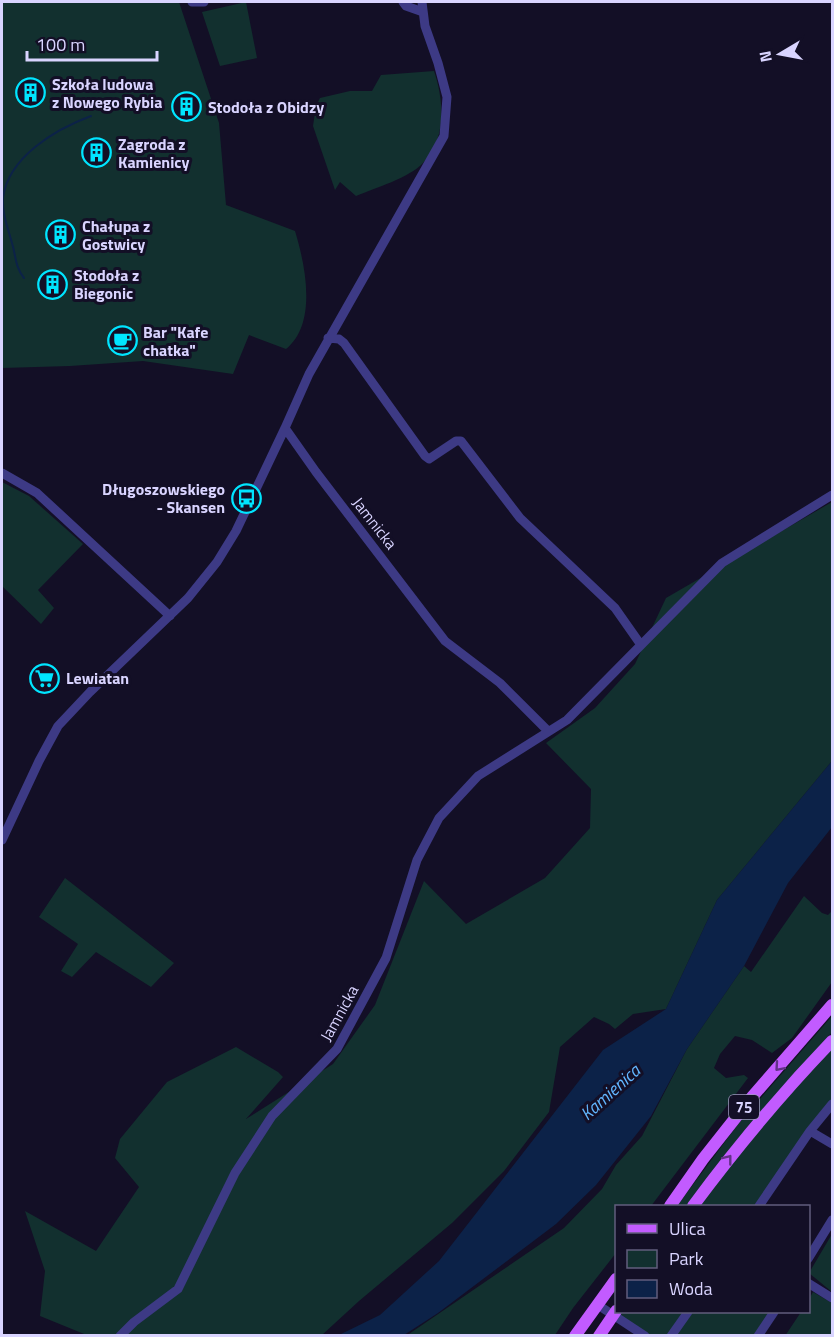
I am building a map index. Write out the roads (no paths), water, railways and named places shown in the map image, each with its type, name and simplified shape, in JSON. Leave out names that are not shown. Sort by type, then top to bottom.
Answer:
[{"type":"main road","name":"75","points":[[671,1205],[703,1159],[752,1097],[832,1005]]},
{"type":"main road","name":"75","points":[[694,1205],[727,1159],[832,1041]]},
{"type":"main road","points":[[575,1335],[615,1280]]},
{"type":"main road","points":[[599,1335],[615,1313]]},
{"type":"street","points":[[192,2],[204,2]]},
{"type":"street","points":[[404,2],[406,6],[423,12]]},
{"type":"street","points":[[2,840],[58,726],[192,594],[217,562],[236,531],[309,374],[444,136],[447,97],[438,63],[424,26],[422,2]]},
{"type":"street","points":[[328,339],[339,339],[344,343],[425,456],[429,459],[456,441],[461,441],[520,518],[615,608],[641,645]]},
{"type":"street","name":"Jamnicka","points":[[285,428],[445,641],[500,683],[548,731]]},
{"type":"street","points":[[2,473],[38,493],[170,616]]},
{"type":"street","name":"Jamnicka","points":[[120,1335],[178,1289],[235,1173],[266,1125],[337,1049],[386,958],[417,860],[439,818],[478,776],[567,720],[722,563],[832,495]]},
{"type":"street","points":[[760,1205],[810,1131],[832,1104]]},
{"type":"street","points":[[810,1131],[832,1144]]},
{"type":"street","points":[[810,1256],[832,1220]]},
{"type":"street","points":[[810,1284],[832,1298]]},
{"type":"street","points":[[598,1305],[615,1313],[645,1335]]},
{"type":"street","points":[[671,1335],[687,1313]]},
{"type":"street","points":[[758,1335],[773,1313]]},
{"type":"water","name":"Kamienica","points":[[832,761],[832,827],[788,883],[744,966],[687,1049],[651,1116],[596,1185],[556,1224],[438,1313],[404,1335],[339,1335],[380,1315],[439,1261],[603,1050],[666,1009],[717,900]]},
{"type":"waterway","points":[[24,278],[17,266],[4,215],[3,198],[7,183],[24,157],[36,146],[63,129],[91,116]]},
{"type":"place","name":"Szkoła ludowa z Nowego Rybia","points":[[31,93]]},
{"type":"place","name":"Stodoła z Obidzy","points":[[187,107]]},
{"type":"place","name":"Zagroda z Kamienicy","points":[[97,153]]},
{"type":"place","name":"Chałupa z Gostwicy","points":[[61,235]]},
{"type":"place","name":"Stodoła z Biegonic","points":[[53,284]]},
{"type":"place","name":"Bar \"Kafe chatka\"","points":[[122,341]]},
{"type":"place","name":"Długoszowskiego - Skansen","points":[[246,498]]},
{"type":"place","name":"Lewiatan","points":[[45,678]]}]
